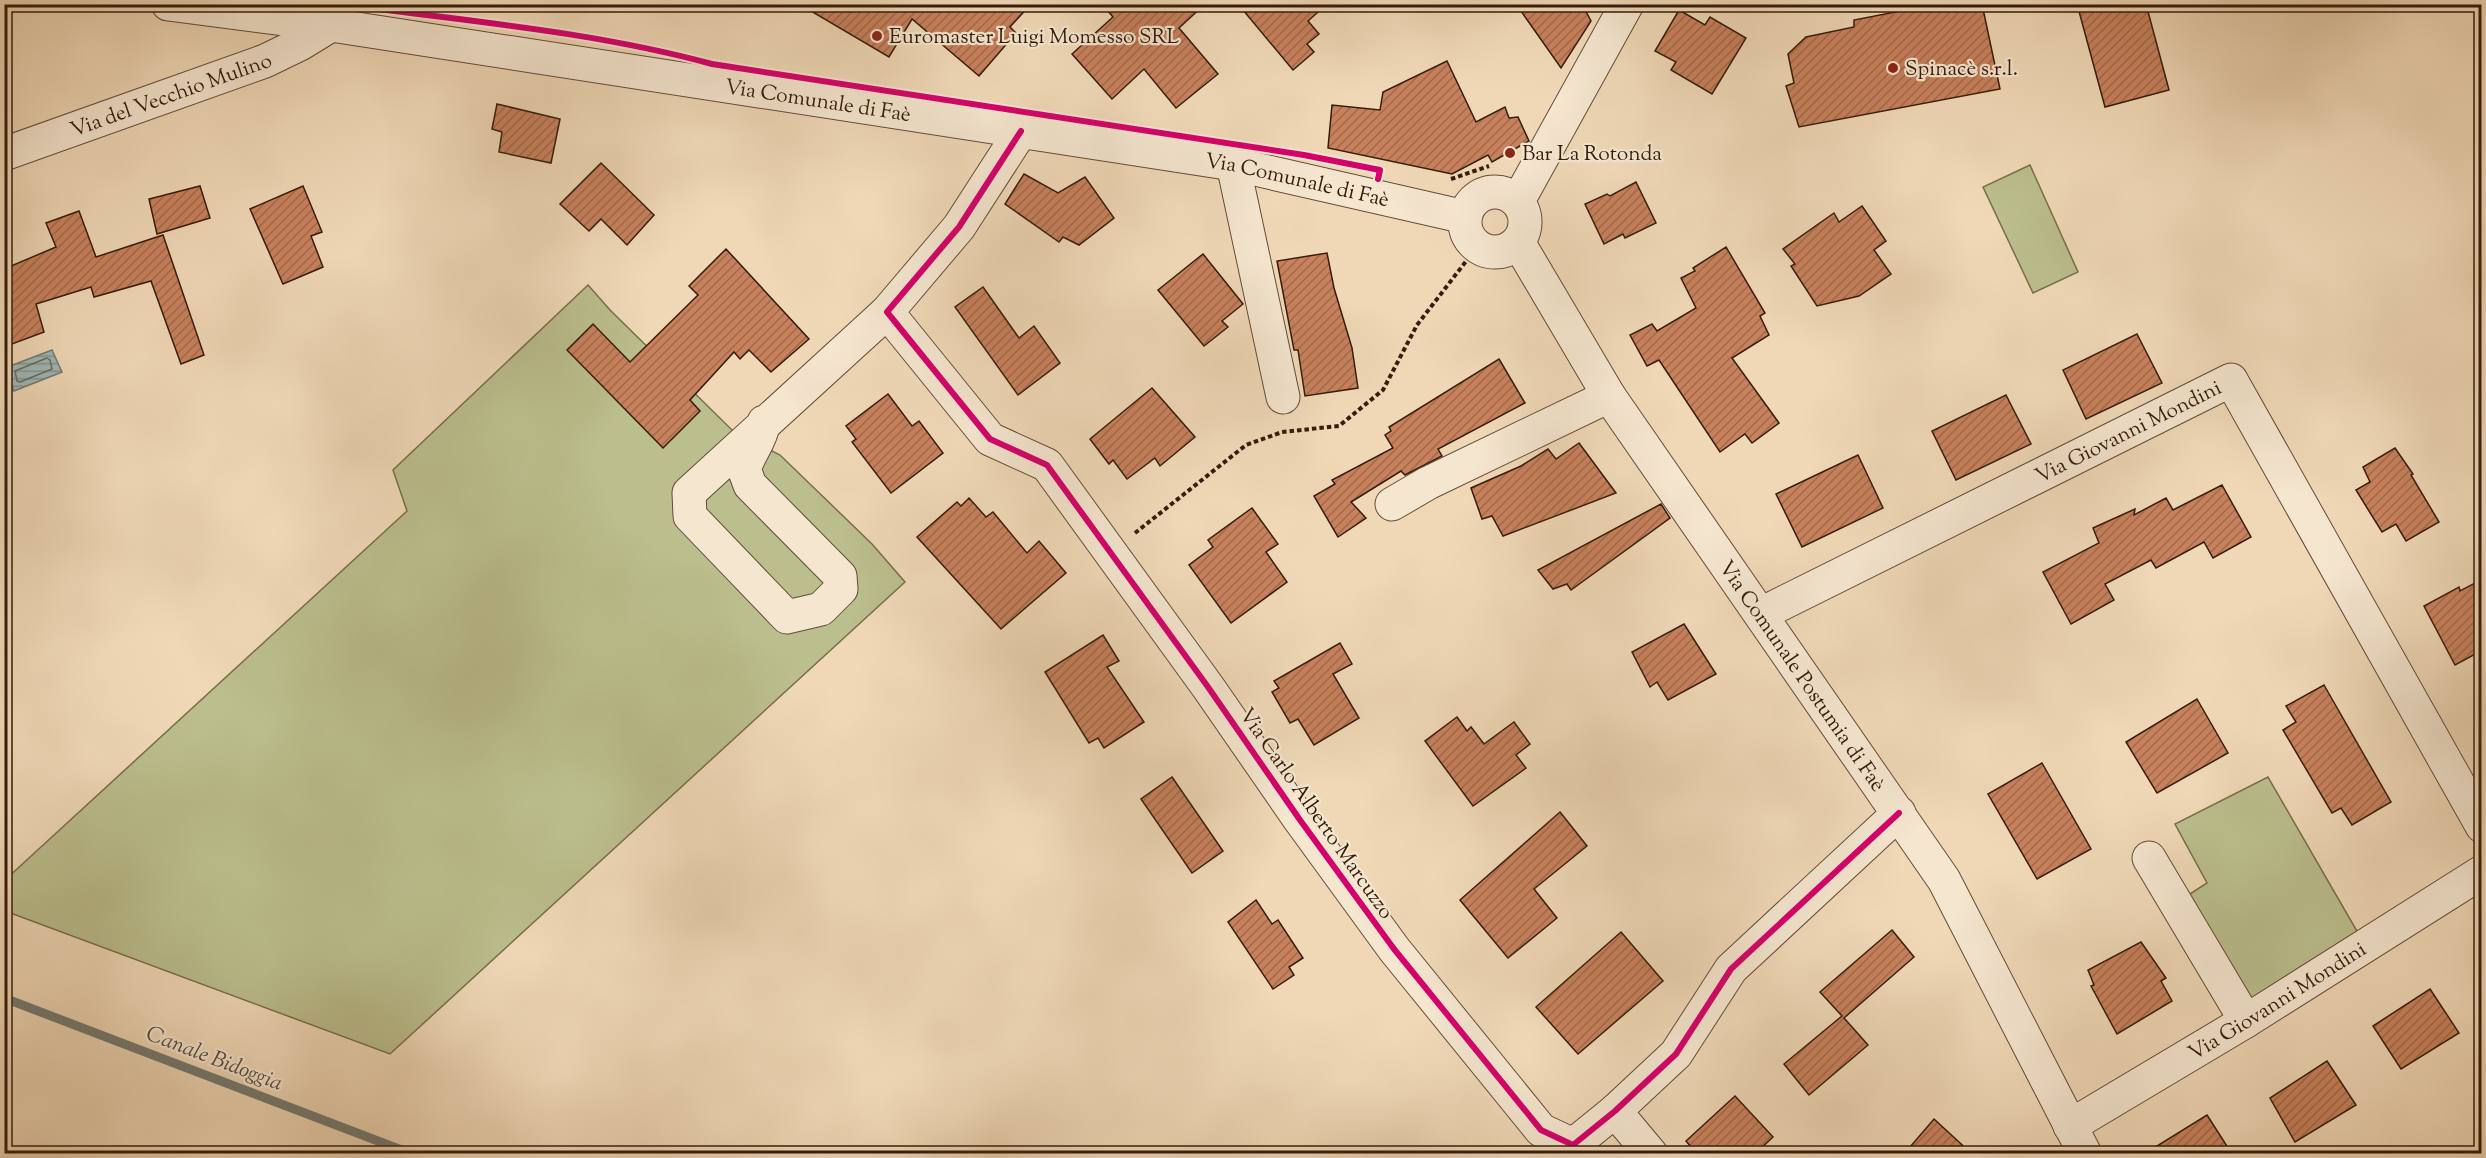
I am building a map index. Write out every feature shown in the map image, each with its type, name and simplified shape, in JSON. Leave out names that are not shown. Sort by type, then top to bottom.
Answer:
[{"type":"street","name":"Via Comunale di Faè","points":[[168,4],[331,25],[1233,164],[1465,217]]},
{"type":"street","points":[[1518,201],[1627,4]]},
{"type":"street","name":"Via del Vecchio Mulino","points":[[4,154],[265,60],[300,44],[331,25]]},
{"type":"street","points":[[764,422],[762,437],[750,452],[744,469],[750,485],[840,576],[841,589],[820,609],[787,617],[691,517],[690,493],[764,422],[886,312],[959,226],[1021,131]]},
{"type":"street","points":[[1233,164],[1283,397]]},
{"type":"street","points":[[1501,192],[1518,201],[1526,217],[1523,234],[1518,242],[1503,251],[1485,250],[1477,246],[1467,234],[1465,217],[1474,200],[1482,194],[1501,192]]},
{"type":"street","name":"Via Comunale Postumia di Faè","points":[[1518,242],[1609,396],[1944,880],[2077,1140]]},
{"type":"street","name":"Via Carlo Alberto Marcuzzo","points":[[886,312],[990,439],[1047,465],[1394,949],[1541,1130],[1573,1145],[1615,1111],[1676,1054],[1731,969],[1899,813]]},
{"type":"street","name":"Via Giovanni Mondini","points":[[1761,614],[2231,380],[2481,825]]},
{"type":"street","points":[[1392,504],[1428,483],[1609,396]]},
{"type":"street","points":[[691,517],[722,486],[750,485]]},
{"type":"street","points":[[2149,858],[2246,1021]]},
{"type":"street","name":"Via Giovanni Mondini","points":[[2077,1140],[2246,1021],[2481,872]]},
{"type":"street","points":[[1615,1111],[1651,1154]]},
{"type":"green space","points":[[2030,165],[2078,272],[2033,293],[1983,187]]},
{"type":"green space","points":[[588,285],[610,310],[733,431],[780,455],[872,544],[905,582],[390,1054],[5,911],[5,880],[407,511],[393,470]]},
{"type":"green space","points":[[2268,777],[2365,945],[2246,1021],[2176,903],[2207,883],[2175,824]]},
{"type":"water","points":[[52,350],[62,372],[14,391],[5,368]]},
{"type":"building","points":[[799,4],[1031,4],[1010,27],[1016,33],[979,76],[912,19],[889,57]]},
{"type":"building","points":[[1102,4],[1205,4],[1179,28],[1218,74],[1176,108],[1144,69],[1112,99],[1072,54],[1113,17]]},
{"type":"building","points":[[1238,4],[1327,4],[1308,21],[1319,34],[1307,44],[1314,52],[1293,70]]},
{"type":"building","points":[[1516,4],[1582,4],[1591,21],[1561,68]]},
{"type":"building","name":"Spinacè s.r.l.","points":[[1936,4],[1982,4],[2000,89],[1799,127],[1786,86],[1794,83],[1788,54],[1806,37],[1854,27],[1854,20]]},
{"type":"building","points":[[2077,4],[2146,4],[2169,90],[2105,107]]},
{"type":"building","points":[[1679,10],[1705,25],[1710,17],[1746,38],[1712,94],[1671,70],[1676,62],[1655,51]]},
{"type":"building","points":[[1447,61],[1476,122],[1505,107],[1509,118],[1518,117],[1529,141],[1492,162],[1488,155],[1452,174],[1328,148],[1332,105],[1380,110],[1383,92]]},
{"type":"building","points":[[497,104],[560,119],[551,163],[499,152],[502,132],[492,129]]},
{"type":"building","points":[[601,163],[654,215],[627,245],[601,219],[589,231],[560,204]]},
{"type":"building","points":[[1024,174],[1058,193],[1085,177],[1114,218],[1079,245],[1063,237],[1059,242],[1005,204]]},
{"type":"building","points":[[1636,182],[1656,223],[1625,238],[1623,234],[1604,244],[1585,204],[1607,194],[1610,196]]},
{"type":"building","points":[[200,186],[210,218],[157,234],[149,199]]},
{"type":"building","points":[[303,186],[322,232],[311,236],[323,267],[283,284],[250,209]]},
{"type":"building","points":[[1862,206],[1886,241],[1874,250],[1891,274],[1859,296],[1817,306],[1791,266],[1795,264],[1783,249],[1834,213],[1839,222]]},
{"type":"building","points":[[79,211],[96,257],[163,235],[204,355],[181,364],[151,281],[94,297],[91,287],[36,304],[44,332],[4,347],[4,269],[56,247],[46,223]]},
{"type":"building","points":[[1726,247],[1765,313],[1760,316],[1769,335],[1732,358],[1779,423],[1752,443],[1745,434],[1720,452],[1659,360],[1647,366],[1630,335],[1652,324],[1657,331],[1696,308],[1681,278],[1695,271],[1693,268]]},
{"type":"building","points":[[726,249],[809,339],[771,372],[749,350],[740,359],[734,352],[690,400],[700,411],[663,448],[567,350],[593,324],[630,362],[698,295],[689,286]]},
{"type":"building","points":[[1327,253],[1334,288],[1352,348],[1358,388],[1305,396],[1298,350],[1294,350],[1277,261]]},
{"type":"building","points":[[1203,254],[1243,304],[1222,321],[1228,327],[1204,346],[1158,290]]},
{"type":"building","points":[[983,287],[1019,338],[1034,326],[1060,363],[1018,395],[955,307]]},
{"type":"building","points":[[2137,334],[2162,383],[2086,419],[2063,370]]},
{"type":"building","points":[[1499,359],[1525,403],[1438,449],[1442,456],[1405,475],[1401,471],[1351,502],[1366,518],[1338,537],[1314,496],[1335,484],[1332,480],[1393,448],[1385,435],[1391,431],[1389,427]]},
{"type":"building","points":[[1152,388],[1195,437],[1160,466],[1155,458],[1127,479],[1113,460],[1109,464],[1090,439]]},
{"type":"building","points":[[888,394],[912,426],[919,421],[943,453],[891,493],[852,442],[856,439],[846,426]]},
{"type":"building","points":[[2006,395],[2031,444],[1956,480],[1932,431]]},
{"type":"building","points":[[1579,443],[1616,493],[1503,536],[1492,516],[1482,519],[1471,488],[1521,466],[1548,449],[1556,459]]},
{"type":"building","points":[[2395,448],[2413,474],[2411,475],[2439,522],[2406,541],[2396,524],[2382,532],[2356,490],[2370,482],[2363,467]]},
{"type":"building","points":[[1858,455],[1883,508],[1802,547],[1776,494]]},
{"type":"building","points":[[2222,485],[2251,537],[2213,558],[2204,542],[2156,568],[2151,560],[2105,584],[2114,600],[2071,624],[2043,572],[2099,543],[2093,528],[2135,509],[2134,515],[2166,498],[2173,510]]},
{"type":"building","points":[[969,498],[986,517],[993,512],[1027,553],[1039,541],[1066,573],[1001,629],[917,537],[957,502],[961,506]]},
{"type":"building","points":[[1661,504],[1670,518],[1571,590],[1567,584],[1553,589],[1538,570]]},
{"type":"building","points":[[1252,508],[1278,544],[1266,552],[1287,582],[1231,623],[1189,565],[1213,547],[1208,540]]},
{"type":"building","points":[[2481,580],[2481,651],[2455,665],[2424,606],[2459,587],[2460,591]]},
{"type":"building","points":[[1684,624],[1716,674],[1668,700],[1657,682],[1650,687],[1632,652]]},
{"type":"building","points":[[1103,635],[1119,661],[1107,667],[1144,722],[1104,748],[1098,738],[1089,743],[1045,672]]},
{"type":"building","points":[[1340,643],[1352,664],[1333,674],[1359,718],[1314,745],[1298,719],[1290,723],[1272,692],[1279,688],[1274,681]]},
{"type":"building","points":[[2324,685],[2391,802],[2352,825],[2341,808],[2332,813],[2283,730],[2296,722],[2286,706]]},
{"type":"building","points":[[2197,699],[2228,753],[2157,793],[2126,742]]},
{"type":"building","points":[[1457,717],[1467,731],[1471,727],[1484,744],[1514,722],[1530,744],[1516,755],[1526,768],[1473,806],[1425,741]]},
{"type":"building","points":[[2042,763],[2091,849],[2037,879],[1988,794]]},
{"type":"building","points":[[1172,777],[1223,851],[1192,873],[1141,799]]},
{"type":"building","points":[[1560,812],[1587,846],[1534,889],[1557,918],[1508,958],[1460,900]]},
{"type":"building","points":[[1256,900],[1272,924],[1278,920],[1303,958],[1289,967],[1294,975],[1273,989],[1228,922]]},
{"type":"building","points":[[1892,930],[1914,957],[1844,1018],[1868,1045],[1809,1095],[1784,1064],[1842,1016],[1820,992]]},
{"type":"building","points":[[1621,932],[1663,981],[1578,1054],[1536,1007]]},
{"type":"building","points":[[2141,942],[2166,978],[2161,981],[2172,1001],[2117,1034],[2091,986],[2094,985],[2088,970]]},
{"type":"building","points":[[2430,989],[2459,1033],[2401,1069],[2373,1026]]},
{"type":"building","points":[[2327,1061],[2356,1105],[2295,1142],[2270,1098]]},
{"type":"building","points":[[1735,1096],[1773,1137],[1755,1154],[1697,1154],[1686,1141]]},
{"type":"building","points":[[2207,1115],[2232,1154],[2144,1154]]},
{"type":"building","points":[[1934,1119],[1972,1154],[1904,1154]]},
{"type":"waterway","name":"Canale Bidoggia","points":[[4,998],[412,1154]]},
{"type":"cycle path","points":[[340,4],[574,35],[712,64],[1304,155],[1380,170],[1378,179]]},
{"type":"cycle path","points":[[1021,131],[959,227],[887,312],[990,439],[1047,465],[1394,949],[1541,1130],[1573,1145],[1615,1111],[1676,1054],[1731,969],[1899,813]]},
{"type":"place","name":"Euromaster Luigi Momesso SRL","points":[[877,36]]},
{"type":"place","name":"Spinacè s.r.l.","points":[[1893,68]]},
{"type":"place","name":"Bar La Rotonda","points":[[1510,153]]}]
